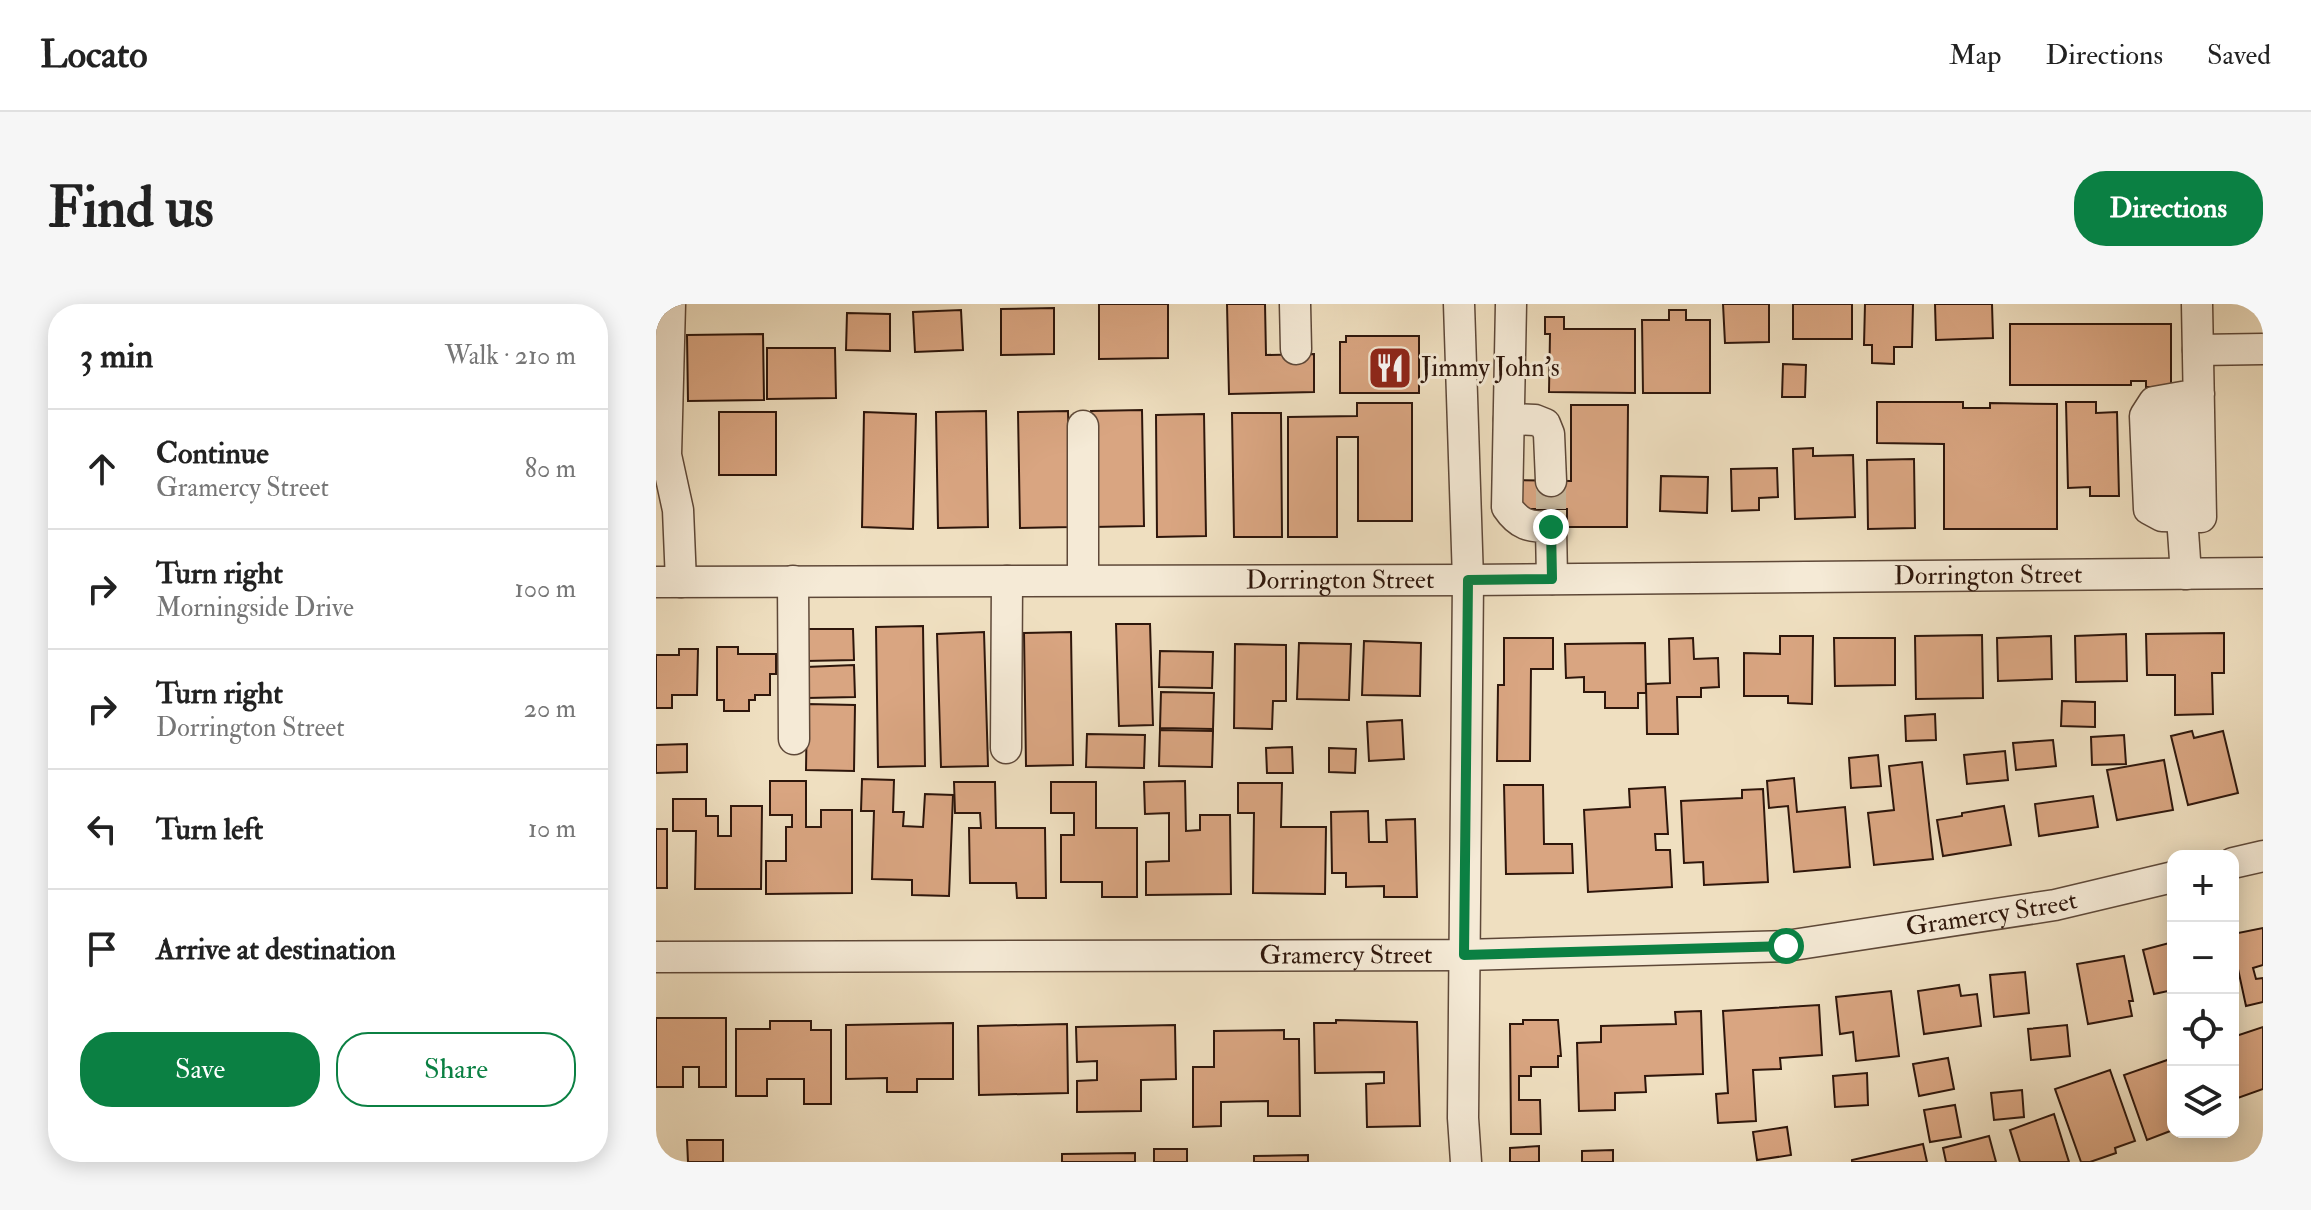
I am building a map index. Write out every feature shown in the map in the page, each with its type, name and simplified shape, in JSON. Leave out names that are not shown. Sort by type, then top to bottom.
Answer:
[{"type":"street","points":[[668,582],[678,510],[666,455],[670,304]]},
{"type":"street","points":[[1295,304],[1296,349]]},
{"type":"street","points":[[1459,304],[1468,580],[1463,1118],[1466,1162]]},
{"type":"street","points":[[1511,304],[1507,507],[1517,521],[1530,527],[1551,506]]},
{"type":"street","points":[[2178,398],[2154,402],[2145,416],[2149,509],[2173,517],[2201,517],[2178,398],[2198,350],[2197,304]]},
{"type":"street","points":[[2198,350],[2263,349]]},
{"type":"street","points":[[1463,403],[1509,411],[1545,424],[1549,434],[1552,579]]},
{"type":"street","points":[[1083,426],[1083,580]]},
{"type":"street","points":[[2173,517],[2186,574]]},
{"type":"street","name":"Dorrington Street","points":[[668,582],[1468,580],[2263,573]]},
{"type":"street","points":[[793,581],[794,739]]},
{"type":"street","points":[[1006,748],[1007,581]]},
{"type":"street","points":[[2239,862],[2263,856]]},
{"type":"street","name":"Gramercy Street","points":[[656,957],[1464,955],[1786,946],[2055,905],[2167,878]]},
{"type":"building","points":[[1099,304],[1168,304],[1168,358],[1099,359]]},
{"type":"building","points":[[1227,304],[1265,304],[1266,355],[1314,354],[1314,392],[1229,394]]},
{"type":"building","points":[[1723,304],[1769,304],[1769,342],[1725,343]]},
{"type":"building","points":[[1793,304],[1852,304],[1852,339],[1793,339]]},
{"type":"building","points":[[1865,304],[1913,304],[1912,347],[1894,347],[1894,364],[1872,363],[1872,345],[1864,345]]},
{"type":"building","points":[[1935,304],[1992,304],[1993,338],[1936,340]]},
{"type":"building","points":[[1054,308],[1054,354],[1001,355],[1001,309]]},
{"type":"building","points":[[961,310],[963,350],[915,352],[913,312]]},
{"type":"building","points":[[1669,310],[1686,310],[1686,320],[1710,320],[1710,393],[1643,393],[1642,320],[1669,320]]},
{"type":"building","points":[[847,313],[890,314],[890,351],[846,350]]},
{"type":"building","points":[[1545,317],[1564,317],[1564,329],[1635,329],[1635,393],[1549,392],[1550,334],[1545,334]]},
{"type":"building","points":[[2010,324],[2171,324],[2171,387],[2146,387],[2146,381],[2131,381],[2131,385],[2010,385]]},
{"type":"building","points":[[763,334],[764,400],[688,401],[687,335]]},
{"type":"building","points":[[1346,336],[1419,336],[1419,393],[1340,393],[1340,342],[1346,342]]},
{"type":"building","points":[[767,348],[835,348],[836,398],[767,399]]},
{"type":"building","points":[[1783,364],[1806,365],[1805,397],[1782,397]]},
{"type":"building","points":[[1877,402],[1963,402],[1963,408],[1990,408],[1990,403],[2057,404],[2057,529],[1944,529],[1944,444],[1877,443]]},
{"type":"building","points":[[2066,402],[2096,402],[2096,413],[2117,412],[2119,496],[2090,496],[2090,487],[2068,488]]},
{"type":"building","points":[[1357,403],[1412,403],[1412,521],[1358,521],[1358,437],[1337,437],[1337,537],[1288,537],[1288,417],[1357,416]]},
{"type":"building","points":[[1571,405],[1628,405],[1627,527],[1567,527],[1567,509],[1511,509],[1511,480],[1571,481]]},
{"type":"building","points":[[1142,410],[1144,526],[1093,527],[1091,411]]},
{"type":"building","points":[[986,411],[988,527],[938,528],[936,412]]},
{"type":"building","points":[[1068,411],[1071,527],[1020,528],[1018,412]]},
{"type":"building","points":[[719,412],[776,412],[776,475],[719,475]]},
{"type":"building","points":[[864,412],[916,414],[913,529],[862,527]]},
{"type":"building","points":[[1232,413],[1281,413],[1282,537],[1234,537]]},
{"type":"building","points":[[1204,414],[1206,536],[1157,537],[1156,415]]},
{"type":"building","points":[[1813,448],[1813,456],[1853,455],[1855,517],[1795,519],[1793,449]]},
{"type":"building","points":[[1914,459],[1915,528],[1868,529],[1867,460]]},
{"type":"building","points":[[1777,468],[1778,497],[1759,498],[1759,510],[1732,511],[1731,469]]},
{"type":"building","points":[[1661,476],[1708,477],[1707,513],[1660,511]]},
{"type":"building","points":[[1116,624],[1150,624],[1153,725],[1119,726]]},
{"type":"building","points":[[923,626],[925,766],[878,767],[876,627]]},
{"type":"building","points":[[805,629],[853,629],[854,660],[806,661]]},
{"type":"building","points":[[984,632],[988,766],[941,767],[937,634]]},
{"type":"building","points":[[1071,632],[1073,765],[1026,766],[1024,633]]},
{"type":"building","points":[[2224,633],[2224,673],[2212,673],[2213,714],[2175,715],[2175,675],[2147,675],[2146,634]]},
{"type":"building","points":[[2126,634],[2127,681],[2076,682],[2075,636]]},
{"type":"building","points":[[1982,635],[1983,698],[1916,699],[1915,636]]},
{"type":"building","points":[[1780,636],[1813,636],[1812,704],[1788,703],[1788,696],[1744,696],[1744,653],[1780,654]]},
{"type":"building","points":[[2051,636],[2052,679],[1998,681],[1997,638]]},
{"type":"building","points":[[1504,638],[1553,638],[1553,669],[1531,669],[1530,761],[1497,761],[1498,685],[1504,685]]},
{"type":"building","points":[[1693,638],[1694,659],[1718,658],[1719,687],[1701,688],[1701,697],[1677,697],[1678,734],[1647,734],[1646,684],[1670,683],[1669,639]]},
{"type":"building","points":[[1834,638],[1895,638],[1895,685],[1835,686]]},
{"type":"building","points":[[1364,641],[1421,643],[1420,696],[1362,695]]},
{"type":"building","points":[[1299,643],[1351,644],[1349,700],[1297,699]]},
{"type":"building","points":[[1645,643],[1646,693],[1638,693],[1638,708],[1605,708],[1605,692],[1584,692],[1584,677],[1566,678],[1565,644]]},
{"type":"building","points":[[1235,644],[1286,645],[1286,701],[1273,701],[1272,729],[1234,728]]},
{"type":"building","points":[[717,647],[738,647],[738,654],[776,654],[776,674],[770,674],[770,695],[755,695],[755,700],[749,700],[749,711],[724,711],[724,700],[717,700]]},
{"type":"building","points":[[679,649],[698,649],[697,695],[672,695],[672,708],[656,708],[656,655],[679,655]]},
{"type":"building","points":[[1160,651],[1213,652],[1212,688],[1159,687]]},
{"type":"building","points":[[854,665],[855,697],[807,698],[806,667]]},
{"type":"building","points":[[1161,692],[1214,693],[1213,729],[1160,728]]},
{"type":"building","points":[[2062,701],[2095,702],[2095,727],[2061,726]]},
{"type":"building","points":[[807,704],[855,705],[854,771],[806,770]]},
{"type":"building","points":[[1935,714],[1936,740],[1906,741],[1905,716]]},
{"type":"building","points":[[1402,720],[1404,759],[1369,761],[1367,722]]},
{"type":"building","points":[[1160,730],[1213,731],[1212,767],[1159,766]]},
{"type":"building","points":[[2192,731],[2194,738],[2223,731],[2238,793],[2188,805],[2171,736]]},
{"type":"building","points":[[1087,734],[1145,735],[1144,768],[1086,767]]},
{"type":"building","points":[[2124,735],[2126,764],[2092,765],[2091,737]]},
{"type":"building","points":[[2053,740],[2056,766],[2016,770],[2013,743]]},
{"type":"building","points":[[687,744],[687,772],[656,773],[656,745]]},
{"type":"building","points":[[1292,747],[1293,773],[1267,773],[1266,748]]},
{"type":"building","points":[[1329,748],[1356,749],[1355,773],[1329,772]]},
{"type":"building","points":[[2005,751],[2008,780],[1967,784],[1964,755]]},
{"type":"building","points":[[1878,755],[1881,786],[1851,788],[1849,758]]},
{"type":"building","points":[[2164,760],[2173,810],[2117,820],[2107,770]]},
{"type":"building","points":[[1922,762],[1933,859],[1874,865],[1868,813],[1894,810],[1889,766]]},
{"type":"building","points":[[1794,778],[1797,812],[1845,807],[1850,867],[1794,872],[1788,806],[1769,808],[1767,781]]},
{"type":"building","points":[[862,779],[894,780],[893,812],[904,812],[903,826],[923,827],[925,794],[953,795],[949,896],[912,895],[912,880],[872,879],[874,811],[861,811]]},
{"type":"building","points":[[770,781],[806,781],[806,827],[821,827],[821,810],[852,810],[852,893],[766,894],[766,861],[786,861],[786,827],[792,827],[792,815],[770,815]]},
{"type":"building","points":[[1185,781],[1186,831],[1200,830],[1200,815],[1230,815],[1231,894],[1146,895],[1146,862],[1169,861],[1169,813],[1145,814],[1144,782]]},
{"type":"building","points":[[954,782],[995,782],[996,828],[1045,828],[1046,898],[1017,898],[1016,883],[970,883],[969,828],[981,828],[980,813],[955,813]]},
{"type":"building","points":[[1051,782],[1096,782],[1096,828],[1137,828],[1137,897],[1102,897],[1102,882],[1061,882],[1061,835],[1074,835],[1074,813],[1051,813]]},
{"type":"building","points":[[1238,783],[1282,783],[1281,827],[1326,827],[1325,894],[1253,893],[1254,813],[1238,813]]},
{"type":"building","points":[[1504,785],[1543,785],[1544,844],[1572,844],[1573,873],[1506,874]]},
{"type":"building","points":[[1665,787],[1668,834],[1655,834],[1656,850],[1670,850],[1672,887],[1588,892],[1584,810],[1630,807],[1629,789]]},
{"type":"building","points":[[1763,789],[1768,882],[1704,885],[1703,862],[1684,863],[1681,801],[1742,798],[1742,790]]},
{"type":"building","points":[[2093,796],[2098,827],[2039,836],[2035,804]]},
{"type":"building","points":[[673,799],[706,799],[706,816],[718,816],[718,836],[731,836],[731,806],[762,806],[761,889],[695,889],[696,831],[673,831]]},
{"type":"building","points":[[2004,806],[2011,845],[1943,856],[1937,820]]},
{"type":"building","points":[[1368,811],[1369,842],[1387,842],[1386,820],[1415,819],[1417,897],[1384,897],[1384,886],[1346,887],[1346,873],[1332,873],[1331,812]]},
{"type":"building","points":[[656,829],[667,829],[667,888],[656,888]]},
{"type":"building","points":[[2263,928],[2263,965],[2253,968],[2256,979],[2263,978],[2263,1002],[2246,1006],[2239,974],[2239,933]]},
{"type":"building","points":[[2167,944],[2167,991],[2154,994],[2143,950]]},
{"type":"building","points":[[2124,956],[2133,1001],[2129,1001],[2132,1016],[2088,1024],[2077,964]]},
{"type":"building","points":[[2025,972],[2029,1013],[1994,1017],[1990,975]]},
{"type":"building","points":[[1959,985],[1961,996],[1977,994],[1981,1026],[1924,1034],[1918,991]]},
{"type":"building","points":[[1891,991],[1899,1056],[1856,1061],[1853,1032],[1840,1034],[1836,997]]},
{"type":"building","points":[[1819,1005],[1822,1055],[1780,1058],[1781,1069],[1753,1070],[1756,1121],[1718,1123],[1716,1094],[1728,1093],[1723,1011]]},
{"type":"building","points":[[1701,1011],[1703,1074],[1645,1076],[1646,1092],[1615,1093],[1615,1110],[1579,1111],[1577,1043],[1601,1042],[1601,1026],[1676,1024],[1675,1012]]},
{"type":"building","points":[[656,1018],[726,1018],[726,1087],[699,1087],[699,1067],[683,1067],[683,1087],[656,1087]]},
{"type":"building","points":[[1336,1020],[1417,1022],[1420,1126],[1367,1127],[1366,1084],[1384,1083],[1384,1072],[1315,1073],[1314,1023],[1336,1023]]},
{"type":"building","points":[[1523,1020],[1558,1020],[1561,1056],[1558,1056],[1558,1067],[1531,1067],[1531,1076],[1519,1076],[1519,1100],[1540,1100],[1541,1134],[1511,1134],[1510,1024],[1523,1024]]},
{"type":"building","points":[[770,1021],[811,1021],[811,1030],[831,1030],[831,1104],[804,1104],[804,1079],[767,1079],[767,1096],[736,1096],[736,1029],[770,1029]]},
{"type":"building","points":[[953,1023],[953,1079],[917,1079],[917,1092],[887,1092],[887,1078],[846,1079],[846,1025]]},
{"type":"building","points":[[1067,1024],[1068,1093],[979,1095],[978,1026]]},
{"type":"building","points":[[1175,1025],[1176,1079],[1141,1080],[1141,1111],[1077,1112],[1077,1081],[1097,1080],[1097,1061],[1077,1062],[1076,1027]]},
{"type":"building","points":[[2067,1025],[2070,1056],[2031,1060],[2028,1029]]},
{"type":"building","points":[[2263,1027],[2263,1089],[2239,1098],[2239,1066],[2239,1035]]},
{"type":"building","points":[[1284,1030],[1284,1039],[1299,1039],[1300,1116],[1268,1116],[1268,1101],[1221,1102],[1221,1126],[1193,1127],[1193,1067],[1214,1067],[1214,1031]]},
{"type":"building","points":[[1948,1058],[1954,1089],[1919,1096],[1913,1064]]},
{"type":"building","points":[[2167,1060],[2167,1132],[2147,1140],[2124,1075]]},
{"type":"building","points":[[2110,1070],[2135,1141],[2115,1148],[2116,1153],[2081,1162],[2055,1089]]},
{"type":"building","points":[[1867,1073],[1868,1105],[1835,1107],[1833,1076]]},
{"type":"building","points":[[2022,1090],[2024,1117],[1994,1120],[1991,1093]]},
{"type":"building","points":[[1955,1105],[1961,1137],[1930,1142],[1924,1110]]},
{"type":"building","points":[[2054,1114],[2069,1162],[2020,1162],[2010,1130]]},
{"type":"building","points":[[1787,1127],[1791,1155],[1757,1160],[1753,1132]]},
{"type":"building","points":[[1989,1136],[1996,1162],[1946,1162],[1943,1148]]},
{"type":"building","points":[[687,1140],[723,1140],[723,1162],[688,1162]]},
{"type":"building","points":[[1923,1144],[1927,1162],[1852,1162],[1852,1160]]},
{"type":"building","points":[[1539,1146],[1539,1162],[1510,1162],[1510,1148]]},
{"type":"building","points":[[1154,1149],[1187,1149],[1187,1162],[1154,1162]]},
{"type":"building","points":[[1613,1150],[1613,1162],[1582,1162],[1582,1151]]},
{"type":"building","points":[[1135,1153],[1135,1162],[1062,1162],[1062,1154]]},
{"type":"building","points":[[1308,1155],[1308,1162],[1254,1162],[1254,1156]]},
{"type":"tunnel","points":[[1551,481],[1551,509]]},
{"type":"place","name":"Jimmy John's","points":[[1390,368]]},
{"type":"route","points":[[1551,527],[1552,579],[1468,580],[1464,955],[1786,946]]}]
